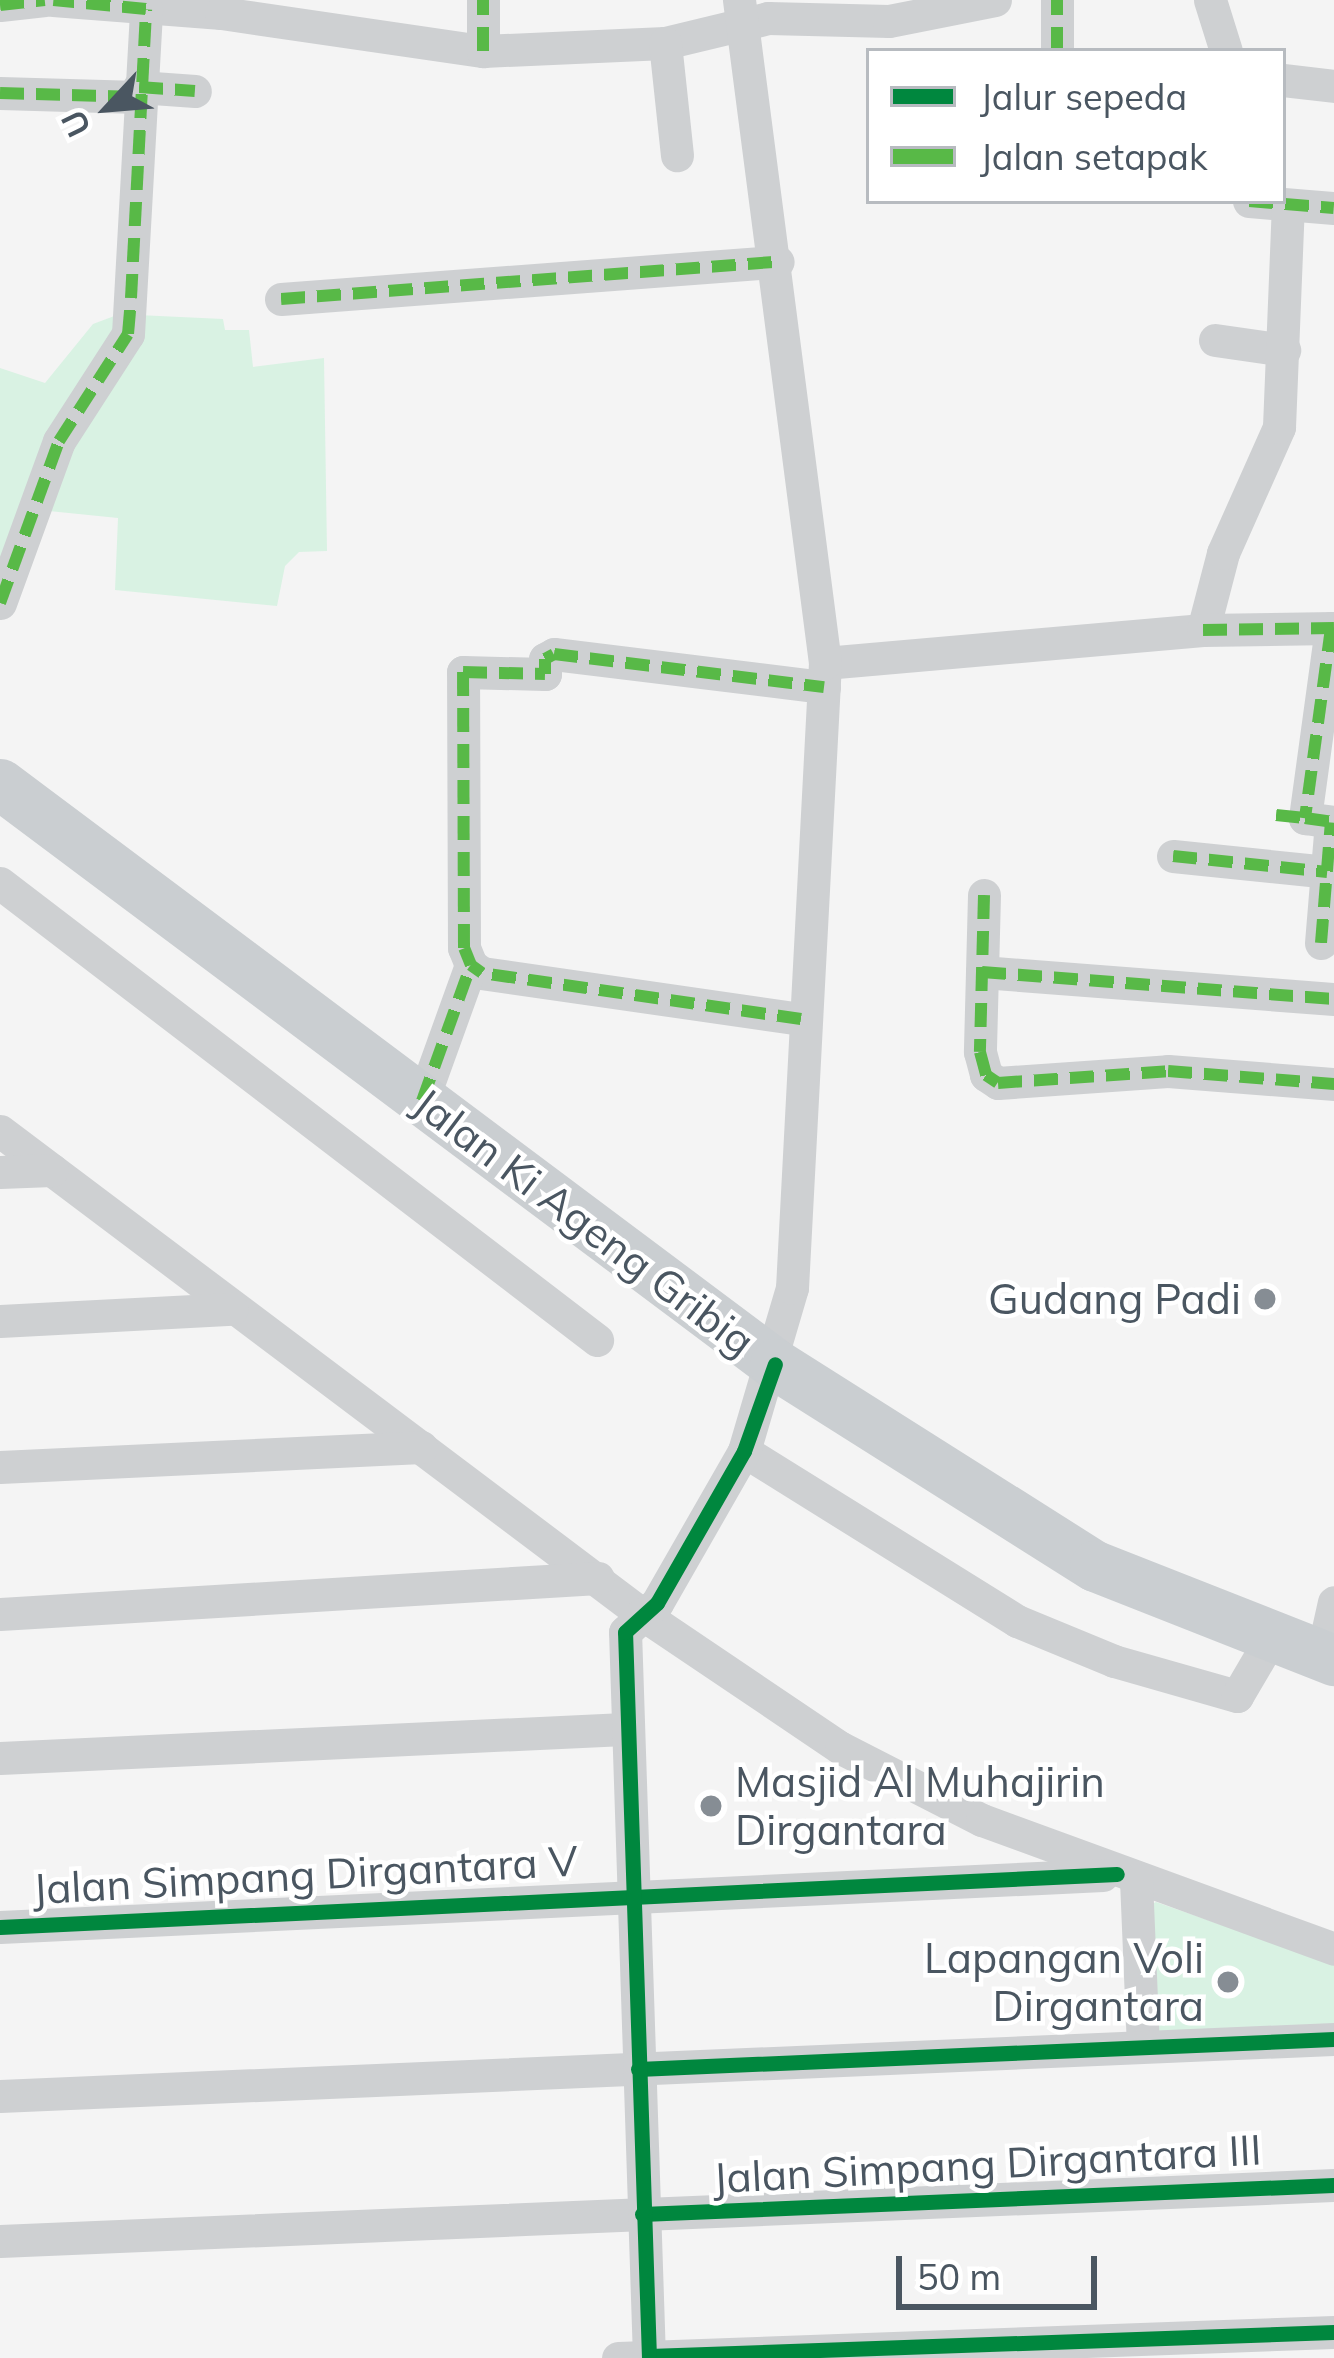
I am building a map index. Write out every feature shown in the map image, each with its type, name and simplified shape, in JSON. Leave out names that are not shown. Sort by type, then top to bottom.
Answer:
[{"type":"main road","name":"Jalan Ki Ageng Gribig","points":[[7,804],[422,1101],[775,1364],[1095,1566],[1328,1658]]},
{"type":"street","points":[[0,5],[49,0],[221,13],[483,51],[664,43],[740,10],[888,11],[995,0]]},
{"type":"street","points":[[483,0],[483,51]]},
{"type":"street","points":[[1057,0],[1057,48]]},
{"type":"street","points":[[1210,0],[1225,48]]},
{"type":"street","points":[[0,603],[59,441],[128,334],[146,10]]},
{"type":"street","points":[[740,10],[778,262],[824,675],[801,1019],[792,1288],[775,1364],[744,1451],[658,1603],[625,1633],[623,1729],[642,2214],[638,2357],[1334,2332]]},
{"type":"street","points":[[664,43],[677,155]]},
{"type":"street","points":[[1286,80],[1334,86]]},
{"type":"street","points":[[0,93],[195,91]]},
{"type":"street","points":[[1203,630],[1223,553],[1279,427],[1285,204],[1334,208]]},
{"type":"street","points":[[281,299],[778,262]]},
{"type":"street","points":[[1215,340],[1284,350]]},
{"type":"street","points":[[801,1019],[482,973],[471,965],[464,948],[464,672],[545,674],[544,659],[554,654],[824,675],[1203,630],[1332,628],[1311,819],[1327,872],[1321,944]]},
{"type":"street","points":[[1173,856],[1327,872]]},
{"type":"street","points":[[0,884],[597,1340]]},
{"type":"street","points":[[984,895],[980,1052],[986,1076],[998,1083],[1168,1071],[1334,1084]]},
{"type":"street","points":[[422,1101],[471,965]]},
{"type":"street","points":[[982,972],[1334,1000]]},
{"type":"street","points":[[0,1131],[642,1614],[914,1790],[1126,1877],[1334,1949]]},
{"type":"street","points":[[0,1172],[52,1170]]},
{"type":"street","points":[[0,1321],[232,1309]]},
{"type":"street","points":[[0,1467],[422,1447]]},
{"type":"street","points":[[744,1451],[1017,1621],[1114,1661],[1222,1698],[1238,1696],[1271,1638]]},
{"type":"street","points":[[0,1614],[598,1578]]},
{"type":"street","points":[[1328,1658],[1334,1602]]},
{"type":"street","points":[[0,1758],[623,1729]]},
{"type":"street","points":[[1126,1877],[1143,2046]]},
{"type":"street","name":"Jalan Simpang Dirgantara V","points":[[0,1927],[1126,1877]]},
{"type":"street","points":[[0,2096],[1334,2039]]},
{"type":"street","name":"Jalan Simpang Dirgantara III","points":[[0,2241],[1334,2185]]},
{"type":"green space","points":[[125,312],[0,590],[0,368],[45,383],[93,324]]},
{"type":"green space","points":[[138,315],[223,319],[225,330],[249,330],[253,367],[324,358],[327,551],[299,552],[285,566],[277,606],[115,590],[118,518],[39,510]]},
{"type":"green space","points":[[1156,1902],[1334,1964],[1334,2031],[1154,2033],[1148,1906]]},
{"type":"marked path","points":[[0,5],[45,0]]},
{"type":"marked path","points":[[0,603],[59,441],[128,334],[146,9],[53,0]]},
{"type":"marked path","points":[[483,0],[483,51]]},
{"type":"marked path","points":[[1057,0],[1057,48]]},
{"type":"marked path","points":[[139,87],[195,91]]},
{"type":"marked path","points":[[0,93],[138,97]]},
{"type":"marked path","points":[[1285,204],[1334,208]]},
{"type":"marked path","points":[[281,299],[778,262]]},
{"type":"marked path","points":[[1331,628],[1305,818],[1334,822]]},
{"type":"marked path","points":[[1203,630],[1334,628]]},
{"type":"marked path","points":[[801,1019],[482,973],[471,965],[464,948],[463,672],[545,674],[545,659],[554,654],[824,687]]},
{"type":"marked path","points":[[1276,815],[1305,818]]},
{"type":"marked path","points":[[1321,943],[1331,822]]},
{"type":"marked path","points":[[1173,856],[1327,872]]},
{"type":"marked path","points":[[984,895],[980,1052],[986,1075],[998,1083],[1168,1071],[1334,1084]]},
{"type":"marked path","points":[[422,1101],[471,965]]},
{"type":"marked path","points":[[982,972],[1334,999]]},
{"type":"cycle path","points":[[649,2358],[625,1632],[657,1603],[744,1451],[775,1364]]},
{"type":"cycle path","points":[[0,1927],[1117,1874]]},
{"type":"cycle path","points":[[638,2069],[1334,2039]]},
{"type":"cycle path","points":[[642,2214],[1334,2185]]},
{"type":"cycle path","points":[[649,2356],[1334,2332]]},
{"type":"place","name":"Gudang Padi","points":[[1265,1299]]},
{"type":"place","name":"Masjid Al Muhajirin Dirgantara","points":[[711,1806]]},
{"type":"place","name":"Lapangan Voli Dirgantara","points":[[1228,1982]]}]
